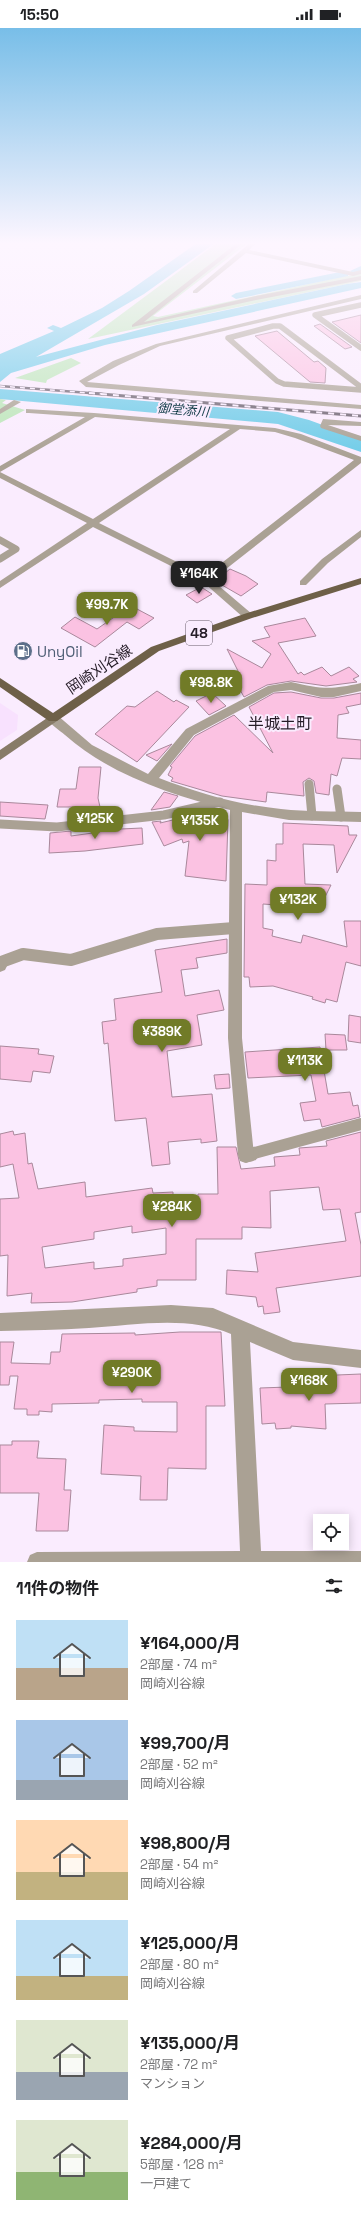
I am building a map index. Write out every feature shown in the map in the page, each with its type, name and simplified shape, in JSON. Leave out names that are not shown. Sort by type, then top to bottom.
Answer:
[{"type":"main road","name":"岡崎刈谷線","points":[[53,718],[155,649],[248,616],[361,581]]},
{"type":"main road","points":[[0,682],[53,718]]},
{"type":"street","points":[[149,315],[134,326],[184,315]]},
{"type":"street","points":[[284,315],[158,345],[116,363],[83,380],[86,384],[361,407]]},
{"type":"street","points":[[0,412],[17,402]]},
{"type":"street","points":[[29,411],[276,430],[298,436],[361,460]]},
{"type":"street","points":[[0,468],[94,415]]},
{"type":"street","points":[[361,424],[326,421],[324,426],[361,439]]},
{"type":"street","points":[[1,582],[238,427]]},
{"type":"street","points":[[206,580],[361,460]]},
{"type":"street","points":[[0,475],[206,580],[248,616]]},
{"type":"street","points":[[303,583],[325,561],[361,533]]},
{"type":"street","points":[[151,779],[190,732],[208,720],[272,689],[291,686],[321,693],[334,693],[361,687]]},
{"type":"street","points":[[0,756],[53,718],[87,747],[109,761],[151,779],[220,802],[279,814],[361,818]]},
{"type":"street","points":[[236,806],[234,928],[236,1038],[246,1155]]},
{"type":"street","points":[[0,1322],[75,1320],[171,1314],[213,1317],[240,1327],[293,1351],[361,1359]]},
{"type":"street","points":[[240,1327],[251,1562]]},
{"type":"street","points":[[37,1562],[361,1561]]},
{"type":"lane","points":[[316,315],[361,348]]},
{"type":"lane","points":[[361,382],[333,360],[318,356],[280,326],[273,326],[230,336],[228,338],[277,381],[284,384],[361,390]]},
{"type":"lane","points":[[326,359],[326,362],[356,385],[361,387]]},
{"type":"lane","points":[[0,540],[16,549],[4,553],[0,559]]},
{"type":"lane","points":[[309,784],[312,816]]},
{"type":"lane","points":[[337,789],[341,816]]},
{"type":"lane","points":[[0,824],[57,827],[164,815],[220,802]]},
{"type":"lane","points":[[0,963],[24,954],[71,960],[157,934],[234,928]]},
{"type":"lane","points":[[246,1155],[361,1124]]},
{"type":"shaded area","points":[[0,703],[18,715],[17,730],[0,741]]},
{"type":"green space","points":[[121,315],[155,315],[153,316],[158,317],[169,315],[203,315],[88,339]]},
{"type":"green space","points":[[71,358],[81,363],[47,380],[46,383],[15,378]]},
{"type":"green space","points":[[0,399],[6,400],[2,403],[25,410],[0,423]]},
{"type":"water","points":[[88,315],[109,315],[36,357],[157,325],[205,315],[242,315],[105,345],[11,373],[0,382],[0,354],[54,331],[47,328],[53,325],[61,328]]},
{"type":"building","points":[[361,315],[361,343],[332,322]]},
{"type":"building","points":[[320,324],[352,347],[345,349],[314,326]]},
{"type":"building","points":[[277,331],[314,362],[318,361],[326,368],[325,383],[310,382],[255,336]]},
{"type":"building","points":[[230,569],[246,576],[258,584],[241,596],[215,581]]},
{"type":"building","points":[[201,587],[212,594],[197,603],[186,595]]},
{"type":"building","points":[[133,604],[137,609],[154,618],[139,629],[127,622],[95,647],[61,628],[75,617],[97,629]]},
{"type":"building","points":[[305,618],[316,636],[278,643],[298,674],[301,672],[304,675],[322,667],[331,676],[349,667],[359,676],[353,679],[357,682],[326,686],[291,681],[267,685],[244,697],[233,677],[240,675],[227,649],[262,668],[271,654],[252,641],[270,637],[264,627]]},
{"type":"building","points":[[157,691],[174,702],[176,700],[189,707],[137,762],[95,734],[127,706],[135,707]]},
{"type":"building","points":[[291,692],[321,698],[334,698],[361,693],[361,704],[346,707],[349,713],[338,715],[337,738],[361,740],[361,759],[342,758],[337,776],[331,774],[329,795],[316,793],[314,781],[309,778],[303,782],[304,796],[267,792],[266,802],[222,796],[171,781],[173,778],[168,775],[172,767],[170,766],[195,736],[234,715],[273,753],[249,707],[274,693]]},
{"type":"building","points":[[212,693],[226,706],[209,715],[196,701]]},
{"type":"building","points":[[172,744],[157,761],[146,755]]},
{"type":"building","points":[[79,767],[101,767],[98,798],[100,807],[57,807],[60,789],[76,789]]},
{"type":"building","points":[[164,792],[178,796],[170,807],[151,810]]},
{"type":"building","points":[[0,802],[48,805],[45,819],[0,816]]},
{"type":"building","points":[[220,809],[224,810],[228,820],[226,881],[185,876],[189,841],[183,843],[182,839],[164,846],[152,822],[161,821],[160,823]]},
{"type":"building","points":[[283,823],[348,826],[349,835],[357,835],[337,873],[334,845],[303,844],[305,884],[331,885],[324,899],[320,898],[304,907],[263,904],[263,928],[273,930],[272,936],[301,943],[303,935],[347,947],[344,921],[361,921],[361,966],[346,962],[337,1002],[326,999],[325,1003],[312,999],[313,997],[273,986],[250,987],[249,977],[244,977],[245,884],[267,885],[267,860],[276,861],[276,844],[283,844]]},
{"type":"building","points":[[142,828],[143,844],[85,851],[49,853],[50,833],[71,831],[71,836],[100,832],[99,830]]},
{"type":"building","points":[[227,939],[227,953],[196,958],[198,968],[181,970],[185,996],[219,990],[224,1010],[197,1015],[202,1045],[167,1051],[172,1097],[212,1094],[217,1141],[201,1143],[201,1139],[168,1142],[170,1164],[152,1166],[146,1118],[115,1121],[108,1043],[104,1044],[102,1022],[116,1020],[114,999],[162,992],[155,950]]},
{"type":"building","points":[[349,1015],[361,1017],[361,1043],[348,1041]]},
{"type":"building","points":[[325,1034],[345,1035],[347,1050],[326,1050]]},
{"type":"building","points":[[0,1046],[39,1049],[38,1054],[54,1056],[50,1073],[33,1071],[31,1082],[0,1079]]},
{"type":"building","points":[[320,1047],[328,1094],[350,1092],[353,1106],[358,1105],[360,1117],[322,1127],[320,1119],[304,1121],[300,1103],[316,1101],[311,1075],[248,1078],[245,1052]]},
{"type":"building","points":[[229,1074],[230,1088],[216,1089],[214,1075]]},
{"type":"building","points":[[13,1131],[14,1135],[25,1133],[28,1164],[32,1163],[38,1189],[85,1182],[86,1197],[152,1188],[153,1193],[173,1192],[173,1202],[198,1203],[198,1194],[218,1194],[217,1147],[236,1147],[241,1169],[275,1166],[274,1157],[300,1155],[299,1148],[327,1146],[326,1141],[361,1132],[361,1212],[355,1213],[361,1245],[361,1276],[276,1288],[280,1312],[264,1314],[263,1306],[258,1307],[256,1297],[226,1294],[227,1270],[258,1272],[255,1253],[346,1241],[340,1209],[323,1210],[319,1187],[270,1191],[271,1228],[242,1227],[242,1239],[196,1239],[196,1280],[157,1280],[157,1286],[137,1289],[137,1292],[72,1302],[31,1303],[32,1293],[7,1296],[8,1255],[0,1256],[0,1199],[19,1198],[13,1164],[0,1167],[0,1134]],"holes":[[[132,1226],[132,1233],[166,1228],[166,1254],[123,1259],[123,1266],[94,1269],[94,1262],[45,1268],[42,1247],[94,1239],[94,1232]]]},
{"type":"building","points":[[180,1332],[221,1332],[225,1406],[206,1406],[206,1469],[168,1468],[167,1500],[140,1500],[141,1476],[101,1474],[104,1425],[134,1427],[134,1431],[177,1432],[177,1402],[142,1402],[142,1399],[99,1400],[99,1403],[52,1404],[52,1412],[39,1411],[39,1415],[27,1415],[27,1409],[14,1409],[18,1376],[10,1376],[9,1385],[0,1385],[0,1342],[14,1342],[11,1363],[50,1364],[51,1352],[60,1352],[62,1334],[135,1333],[135,1335]]},
{"type":"building","points":[[361,1374],[361,1403],[325,1404],[326,1429],[291,1426],[291,1428],[276,1429],[275,1423],[262,1424],[260,1388],[288,1387],[288,1392],[314,1393],[313,1376]]},
{"type":"building","points":[[12,1441],[39,1441],[37,1458],[66,1459],[64,1490],[71,1490],[68,1531],[36,1531],[39,1493],[0,1493],[0,1445],[12,1445]]},
{"type":"waterway","name":"御堂添川","points":[[0,394],[278,418],[302,424],[361,446]]},
{"type":"railway","points":[[0,386],[102,394]]},
{"type":"railway","points":[[89,393],[361,416]]},
{"type":"place","name":"UnyOil","points":[[23,651]]},
{"type":"district","name":"半城土町","points":[[280,723]]}]
